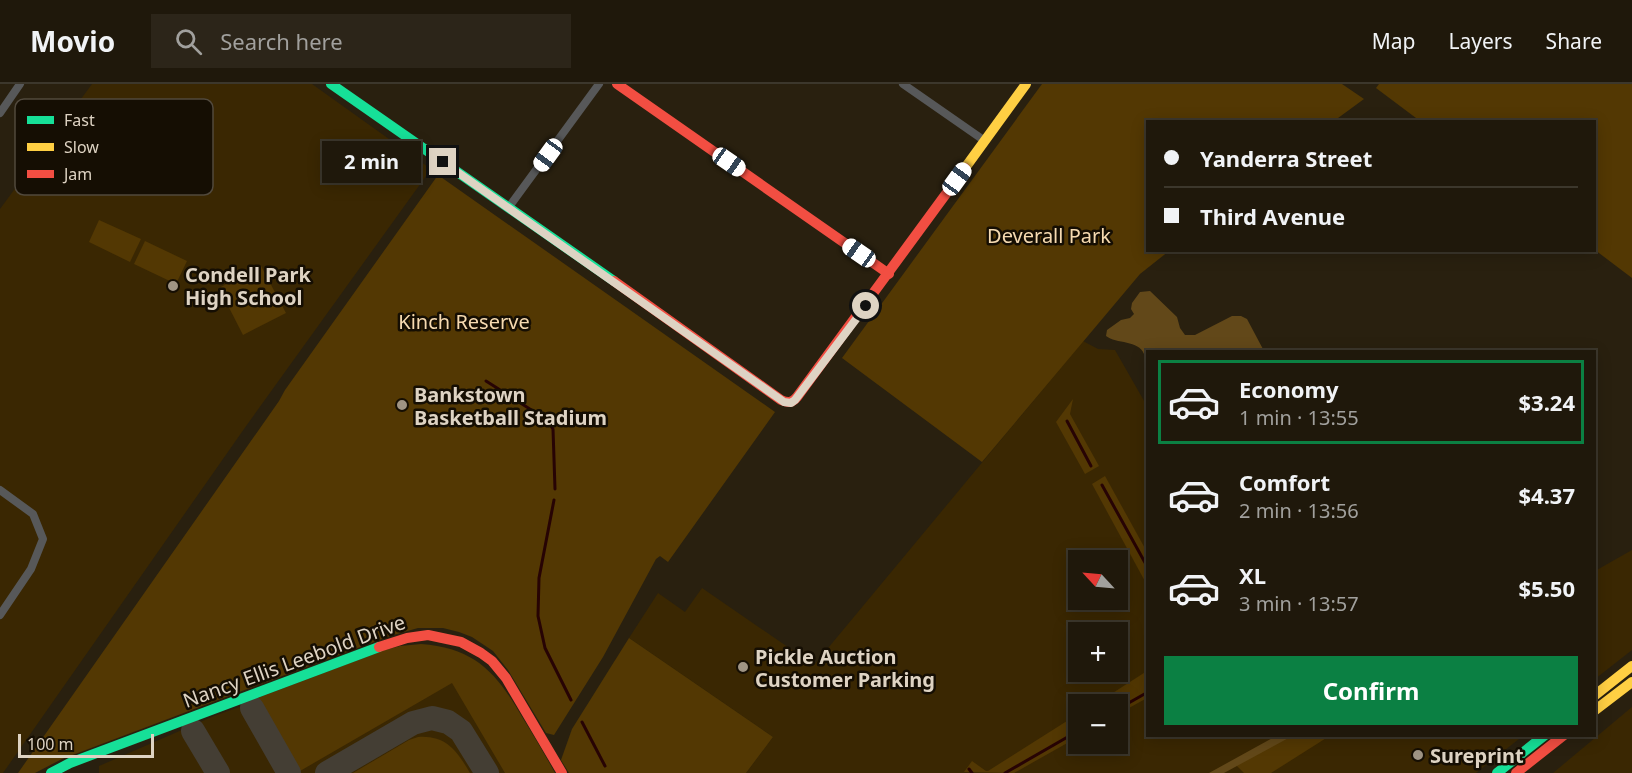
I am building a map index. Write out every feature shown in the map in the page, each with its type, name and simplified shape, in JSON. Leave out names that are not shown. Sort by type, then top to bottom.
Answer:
[{"type":"main road","points":[[331,84],[781,400],[791,403],[889,274],[1026,84]]},
{"type":"main road","points":[[618,84],[889,274]]},
{"type":"main road","name":"Nancy Ellis Leebold Drive","points":[[51,773],[77,760],[383,645],[428,635],[461,642],[492,661],[506,678],[562,773]]},
{"type":"main road","points":[[1596,694],[1632,666]]},
{"type":"main road","points":[[1596,709],[1632,682]]},
{"type":"main road","points":[[1497,773],[1542,737]]},
{"type":"main road","points":[[1516,773],[1561,737]]},
{"type":"street","points":[[0,113],[20,84]]},
{"type":"street","points":[[509,207],[599,84]]},
{"type":"street","points":[[903,84],[985,141]]},
{"type":"street","points":[[0,490],[33,514],[43,539],[31,569],[0,615]]},
{"type":"shaded area","name":"Condell Park High School","points":[[92,84],[312,84],[431,169],[244,429],[3,773],[0,773],[0,209],[15,189],[15,195],[213,195],[213,99],[81,99]]},
{"type":"shaded area","points":[[1150,291],[1177,317],[1185,335],[1195,335],[1232,316],[1241,316],[1247,319],[1263,350],[1146,350],[1146,362],[1144,354],[1137,346],[1106,336],[1107,330],[1134,314],[1131,309],[1132,303],[1140,292]]},
{"type":"shaded area","points":[[1083,341],[1098,349],[1115,350],[1146,404],[1146,737],[1521,737],[1476,773],[746,773],[773,737],[629,638],[658,593],[685,612],[702,588],[814,665]]},
{"type":"shaded area","points":[[1632,550],[1632,650],[1596,678],[1596,570]]},
{"type":"shaded area","points":[[453,679],[531,773],[99,773],[99,766],[214,716],[256,701]]},
{"type":"shaded area","points":[[1632,707],[1632,773],[1553,773]]},
{"type":"shaded area","points":[[1274,737],[1290,737],[1224,773],[1209,773]]},
{"type":"green space","name":"Deverall Park","points":[[1042,84],[1342,84],[1364,99],[1335,120],[1146,120],[1146,252],[1168,252],[1140,274],[982,462],[842,358]]},
{"type":"green space","points":[[1379,84],[1632,84],[1632,278],[1596,251],[1596,120],[1419,120],[1376,88]]},
{"type":"green space","name":"Kinch Reserve","points":[[438,175],[775,412],[668,562],[660,556],[656,559],[603,657],[554,735],[546,733],[508,670],[493,651],[472,637],[459,632],[443,628],[418,628],[390,636],[62,759],[35,773],[18,773],[285,390]]},
{"type":"green space","points":[[99,220],[141,239],[130,262],[89,242]]},
{"type":"green space","points":[[145,241],[187,261],[176,284],[134,264]]},
{"type":"green space","points":[[261,266],[286,313],[243,335],[219,288]]},
{"type":"green space","points":[[1073,399],[1070,414],[1099,466],[1085,474],[1056,422]]},
{"type":"green space","points":[[1105,476],[1146,550],[1146,583],[1092,484]]},
{"type":"green space","points":[[629,638],[773,737],[746,773],[569,773],[561,760],[572,729]]},
{"type":"green space","points":[[421,644],[457,651],[471,658],[495,677],[514,704],[555,773],[505,773],[452,683],[300,771],[292,769],[252,700],[385,650]]},
{"type":"green space","points":[[1146,672],[1146,699],[1128,708],[1128,694],[1111,694]]},
{"type":"green space","points":[[1068,720],[1068,743],[1014,773],[964,772],[972,761],[988,771]]},
{"type":"green space","points":[[418,737],[436,739],[450,746],[470,773],[353,773],[409,740]]},
{"type":"green space","points":[[1287,737],[1328,737],[1271,773],[1244,773],[1236,765]]},
{"type":"waterway","points":[[486,381],[547,420],[553,429],[555,489]]},
{"type":"waterway","points":[[1067,421],[1091,466]]},
{"type":"waterway","points":[[1102,485],[1146,564]]},
{"type":"waterway","points":[[554,500],[539,578],[538,616],[545,648],[571,700]]},
{"type":"waterway","points":[[1128,703],[1146,693]]},
{"type":"waterway","points":[[582,722],[605,766]]},
{"type":"waterway","points":[[1005,773],[1068,737]]},
{"type":"waterway","points":[[969,769],[972,773]]},
{"type":"taxiway","points":[[252,708],[289,773]]},
{"type":"taxiway","points":[[327,773],[413,723],[432,718],[448,722],[461,731],[487,773]]},
{"type":"taxiway","points":[[193,731],[218,773]]},
{"type":"traffic: fast","points":[[331,84],[614,281]]},
{"type":"traffic: fast","points":[[51,773],[70,763],[379,647]]},
{"type":"traffic: fast","points":[[1497,773],[1542,737]]},
{"type":"traffic: slow","points":[[965,168],[1026,84]]},
{"type":"traffic: slow","points":[[1596,694],[1632,666]]},
{"type":"traffic: slow","points":[[1596,709],[1632,682]]},
{"type":"traffic: jam","points":[[617,84],[889,274]]},
{"type":"traffic: jam","points":[[614,281],[781,400],[792,401],[965,168]]},
{"type":"traffic: jam","points":[[379,647],[407,638],[428,635],[461,642],[481,653],[492,661],[506,678],[562,773]]},
{"type":"traffic: jam","points":[[1516,773],[1561,737]]},
{"type":"place","name":"Condell Park High School","points":[[173,286]]},
{"type":"place","name":"Bankstown Basketball Stadium","points":[[402,405]]},
{"type":"place","name":"Pickle Auction Customer Parking","points":[[743,667]]},
{"type":"place","name":"Sureprint","points":[[1418,755]]},
{"type":"route","points":[[443,162],[784,402],[791,403],[795,400],[866,306]]}]
